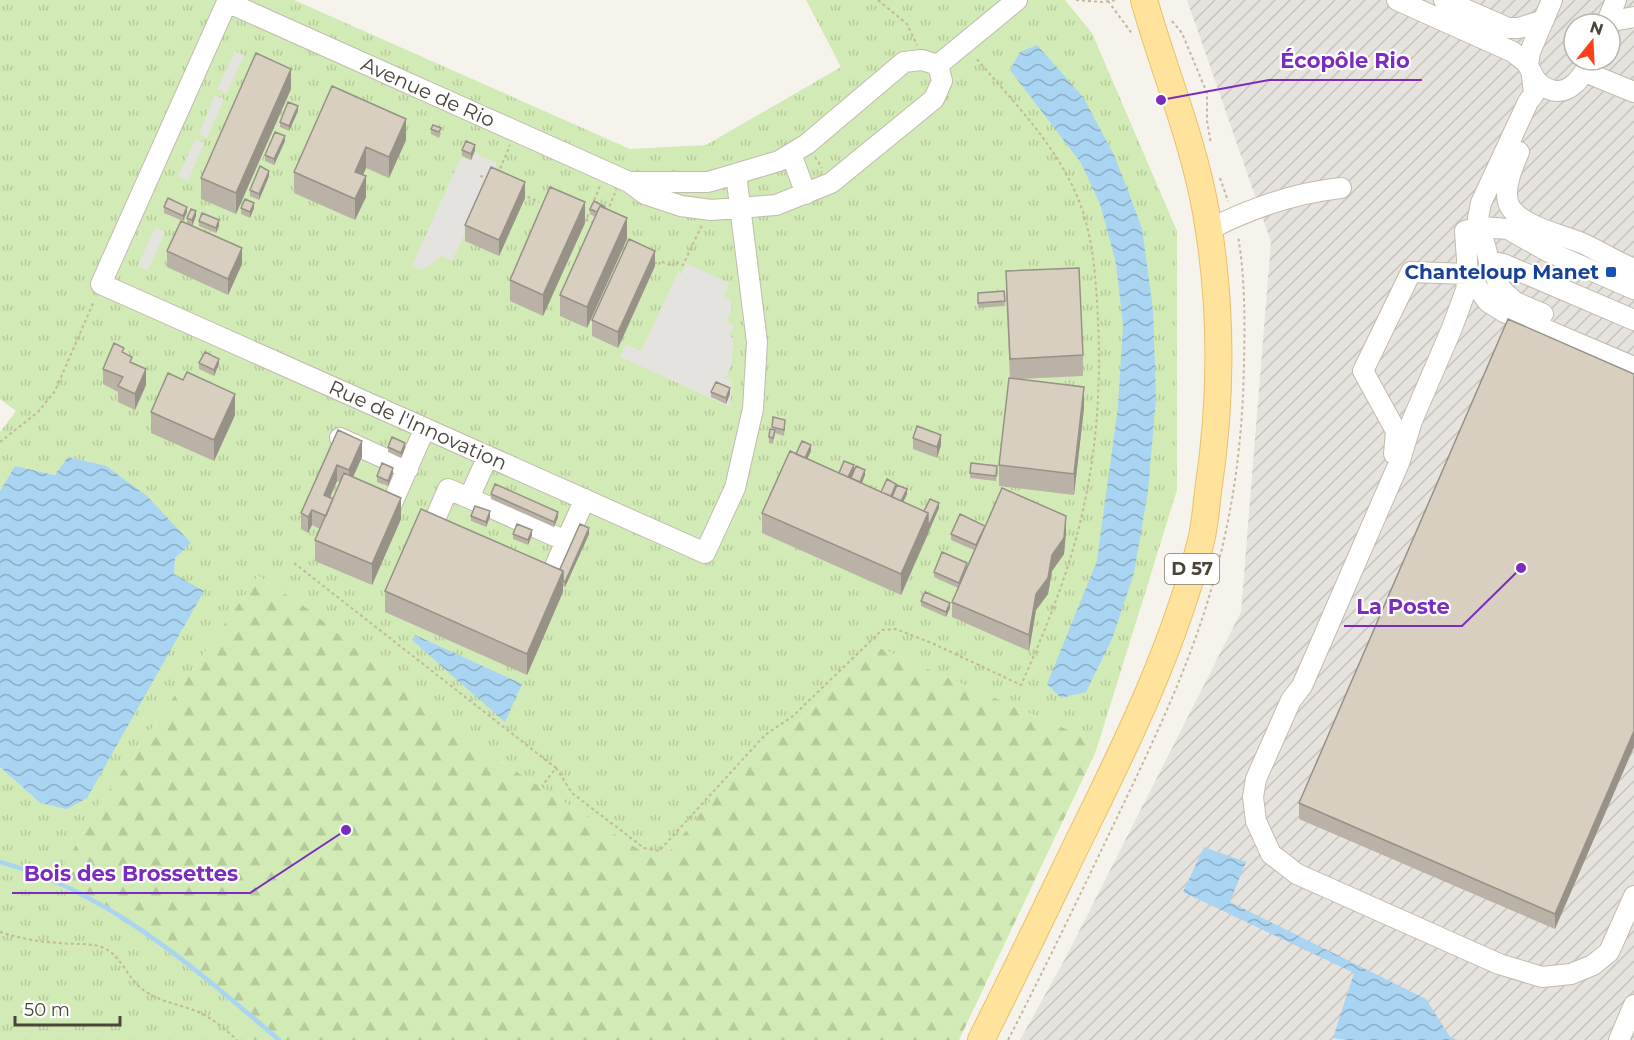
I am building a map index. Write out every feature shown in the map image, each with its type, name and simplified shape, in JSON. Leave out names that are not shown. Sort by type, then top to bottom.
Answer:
[{"type":"main road","name":"D 57","points":[[1125,0],[1162,61]]},
{"type":"main road","name":"D 57","points":[[981,1040],[1137,719],[1176,623],[1201,539],[1216,443],[1219,350],[1208,231],[1195,165],[1144,0]]},
{"type":"street","points":[[938,65],[1017,0]]},
{"type":"street","points":[[1397,0],[1513,52],[1551,90],[1564,90],[1575,86],[1584,72]]},
{"type":"street","points":[[1444,0],[1508,28],[1519,28],[1544,20]]},
{"type":"street","points":[[1552,0],[1530,52],[1539,106],[1509,173],[1508,202],[1516,213],[1532,225],[1584,244],[1634,269]]},
{"type":"street","name":"Avenue de Rio","points":[[101,284],[227,2],[623,186],[681,206],[741,215],[776,205],[831,183],[934,99],[942,81],[938,65],[922,60],[904,62],[799,149],[780,161],[708,182],[623,186]]},
{"type":"street","points":[[1599,72],[1634,92]]},
{"type":"street","points":[[1534,75],[1534,94],[1528,102],[1481,203],[1478,218],[1489,261],[1501,289],[1515,302],[1634,353]]},
{"type":"street","points":[[799,149],[806,194]]},
{"type":"street","points":[[736,174],[741,215]]},
{"type":"street","points":[[1208,231],[1233,217],[1285,197],[1341,188]]},
{"type":"street","name":"Rue de l'Innovation","points":[[101,284],[705,553],[735,488],[753,410],[757,342],[741,215]]},
{"type":"street","points":[[1532,225],[1508,229],[1481,227],[1465,231],[1468,274],[1466,290],[1412,421],[1399,463],[1302,686],[1292,700],[1256,779],[1253,797],[1256,821],[1271,854],[1297,874],[1499,964],[1542,977],[1571,974],[1593,965],[1609,952],[1634,896]]},
{"type":"street","points":[[1508,229],[1547,251],[1634,289]]},
{"type":"street","points":[[1489,261],[1503,264],[1634,320]]},
{"type":"street","points":[[1292,700],[1296,672],[1395,451],[1396,431],[1363,371],[1411,272],[1468,274]]},
{"type":"street","points":[[1468,274],[1488,302],[1504,312],[1634,368]]},
{"type":"street","points":[[390,508],[425,428]]},
{"type":"street","points":[[339,437],[408,469]]},
{"type":"street","points":[[469,498],[488,456]]},
{"type":"street","points":[[432,525],[448,489],[566,541]]},
{"type":"street","points":[[549,580],[585,499]]},
{"type":"street","points":[[1619,1040],[1634,1005]]},
{"type":"street","points":[[1609,1040],[1614,1040]]},
{"type":"path","points":[[878,0],[907,24],[917,45],[909,47]]},
{"type":"path","points":[[1076,0],[1102,2],[1116,0]]},
{"type":"path","points":[[1170,18],[1182,33],[1207,93],[1207,121],[1213,152]]},
{"type":"path","points":[[294,563],[556,768],[572,793],[644,848],[659,851],[765,735],[793,716],[882,630],[896,629],[934,644],[1021,685],[1058,594],[1083,510],[1095,436],[1098,399],[1100,359],[1096,289],[1088,231],[1081,208],[1067,177],[1050,146],[971,53]]},
{"type":"path","points":[[495,182],[511,143]]},
{"type":"path","points":[[799,149],[831,183]]},
{"type":"path","points":[[1008,1040],[1149,751],[1182,674],[1217,569],[1235,479],[1243,399],[1245,340],[1238,238],[1219,174]]},
{"type":"path","points":[[480,176],[488,179]]},
{"type":"path","points":[[600,226],[586,220],[601,183]]},
{"type":"path","points":[[604,217],[623,186]]},
{"type":"path","points":[[517,192],[539,202]]},
{"type":"path","points":[[650,261],[659,265],[660,261],[673,266],[674,262],[683,265],[704,220]]},
{"type":"path","points":[[0,442],[38,412],[55,390],[101,284]]},
{"type":"path","points":[[542,786],[556,768]]},
{"type":"path","points":[[0,932],[57,944],[91,945],[105,948],[116,957],[141,988],[154,996],[211,1019],[237,1040]]},
{"type":"shaded area","points":[[1187,0],[1634,0],[1634,1040],[1020,1040],[1066,957],[1241,612],[1271,242]]},
{"type":"shaded area","points":[[235,51],[244,55],[226,94],[217,89]]},
{"type":"shaded area","points":[[215,95],[224,99],[207,138],[199,134]]},
{"type":"shaded area","points":[[195,139],[204,143],[188,181],[178,177]]},
{"type":"shaded area","points":[[475,153],[497,163],[452,261],[442,256],[422,270],[412,266],[461,157],[471,161]]},
{"type":"shaded area","points":[[155,227],[165,232],[148,270],[138,266]]},
{"type":"shaded area","points":[[686,263],[729,283],[724,296],[731,301],[732,308],[726,321],[734,325],[729,336],[733,338],[732,363],[726,377],[732,382],[730,407],[620,357],[626,344],[641,351],[678,272],[682,274]]},
{"type":"green space","points":[[0,0],[294,0],[630,149],[706,145],[841,67],[806,0],[1065,0],[1092,33],[1177,231],[1177,490],[1096,751],[1082,736],[875,646],[803,717],[746,757],[660,863],[456,733],[311,611],[258,576],[105,796],[57,877],[169,951],[224,994],[254,1040],[0,1040],[0,767],[40,803],[174,574],[175,558],[190,543],[56,475],[15,466],[0,491],[0,432],[16,411],[0,399]]},
{"type":"green space","points":[[258,576],[311,611],[456,733],[660,863],[746,757],[803,717],[875,646],[1082,736],[1096,751],[959,1040],[254,1040],[224,994],[168,951],[57,877],[105,796]]},
{"type":"water","points":[[1037,45],[1083,97],[1115,157],[1142,228],[1153,310],[1156,398],[1148,491],[1134,573],[1112,639],[1086,692],[1061,698],[1047,684],[1097,561],[1118,407],[1123,325],[1116,263],[1100,204],[1081,163],[1010,70],[1020,52]]},
{"type":"water","points":[[68,457],[106,466],[147,496],[191,543],[175,558],[174,574],[204,591],[87,798],[67,809],[40,803],[0,767],[0,491],[15,466],[55,475]]},
{"type":"water","points":[[415,635],[522,684],[505,722],[412,640]]},
{"type":"water","points":[[1204,847],[1246,862],[1230,902],[1426,999],[1450,1037],[1457,1040],[1333,1038],[1354,973],[1183,892]]},
{"type":"building","points":[[256,53],[291,69],[236,193],[201,178]]},
{"type":"building","points":[[332,86],[406,119],[389,157],[366,147],[355,172],[366,176],[355,199],[294,172]]},
{"type":"building","points":[[288,102],[298,106],[289,126],[280,122]]},
{"type":"building","points":[[433,125],[441,128],[439,132],[431,129]]},
{"type":"building","points":[[275,132],[285,136],[274,159],[265,155]]},
{"type":"building","points":[[466,141],[475,145],[471,154],[462,150]]},
{"type":"building","points":[[260,166],[269,171],[259,194],[250,190]]},
{"type":"building","points":[[491,167],[525,182],[499,240],[465,225]]},
{"type":"building","points":[[550,187],[585,202],[543,295],[510,280]]},
{"type":"building","points":[[168,198],[187,207],[183,216],[164,207]]},
{"type":"building","points":[[245,199],[254,203],[250,212],[241,208]]},
{"type":"building","points":[[594,201],[605,207],[600,206],[597,212],[590,209]]},
{"type":"building","points":[[600,206],[627,218],[587,307],[560,295]]},
{"type":"building","points":[[191,209],[196,211],[192,220],[187,218]]},
{"type":"building","points":[[202,213],[219,220],[216,228],[199,221]]},
{"type":"building","points":[[181,221],[242,248],[228,279],[167,251]]},
{"type":"building","points":[[629,239],[655,251],[618,332],[592,320]]},
{"type":"building","points":[[1079,268],[1083,355],[1010,359],[1006,271]]},
{"type":"building","points":[[1004,291],[1005,301],[978,303],[978,293]]},
{"type":"building","points":[[1508,319],[1634,374],[1634,731],[1555,914],[1299,803]]},
{"type":"building","points":[[114,343],[124,348],[122,352],[132,357],[130,362],[146,369],[135,394],[118,386],[123,377],[103,369]]},
{"type":"building","points":[[205,352],[219,359],[214,370],[199,363]]},
{"type":"building","points":[[187,372],[235,394],[214,440],[151,412],[168,373],[183,380]]},
{"type":"building","points":[[1009,378],[1084,387],[1074,474],[999,465]]},
{"type":"building","points":[[716,382],[730,388],[726,398],[711,392]]},
{"type":"building","points":[[773,417],[785,420],[784,430],[772,427]]},
{"type":"building","points":[[917,426],[941,435],[937,447],[913,438]]},
{"type":"building","points":[[770,429],[775,430],[773,438],[769,437]]},
{"type":"building","points":[[338,430],[362,441],[349,470],[337,465],[324,495],[333,499],[326,516],[312,510],[308,517],[301,513]]},
{"type":"building","points":[[392,437],[405,443],[401,453],[388,447]]},
{"type":"building","points":[[802,441],[811,445],[805,458],[796,454]]},
{"type":"building","points":[[790,451],[928,513],[901,574],[762,513]]},
{"type":"building","points":[[844,461],[854,465],[848,477],[839,473]]},
{"type":"building","points":[[382,463],[393,468],[388,481],[377,476]]},
{"type":"building","points":[[971,463],[997,466],[996,476],[970,473]]},
{"type":"building","points":[[856,466],[865,470],[860,482],[851,478]]},
{"type":"building","points":[[344,473],[401,498],[372,564],[315,540]]},
{"type":"building","points":[[887,479],[896,484],[891,496],[881,492]]},
{"type":"building","points":[[495,484],[558,512],[554,522],[491,494]]},
{"type":"building","points":[[897,485],[907,489],[901,501],[892,497]]},
{"type":"building","points":[[1002,488],[1066,516],[1064,538],[1052,555],[1048,578],[1036,594],[1029,635],[952,602]]},
{"type":"building","points":[[930,499],[939,503],[928,527],[928,513],[924,511]]},
{"type":"building","points":[[475,506],[490,511],[486,522],[471,516]]},
{"type":"building","points":[[421,509],[563,571],[527,654],[385,591]]},
{"type":"building","points":[[960,514],[985,526],[976,545],[951,534]]},
{"type":"building","points":[[517,524],[532,530],[528,540],[513,534]]},
{"type":"building","points":[[580,524],[589,528],[565,582],[563,571],[560,569]]},
{"type":"building","points":[[942,552],[967,563],[959,583],[934,572]]},
{"type":"building","points":[[925,592],[950,603],[946,612],[921,601]]},
{"type":"waterway","points":[[0,862],[40,875],[78,892],[149,935],[183,960],[279,1040]]},
{"type":"place","name":"Écopôle Rio","points":[[1161,100]]},
{"type":"place","name":"Chanteloup Manet","points":[[1611,272]]},
{"type":"place","name":"La Poste","points":[[1521,568]]},
{"type":"place","name":"Bois des Brossettes","points":[[346,830]]}]
